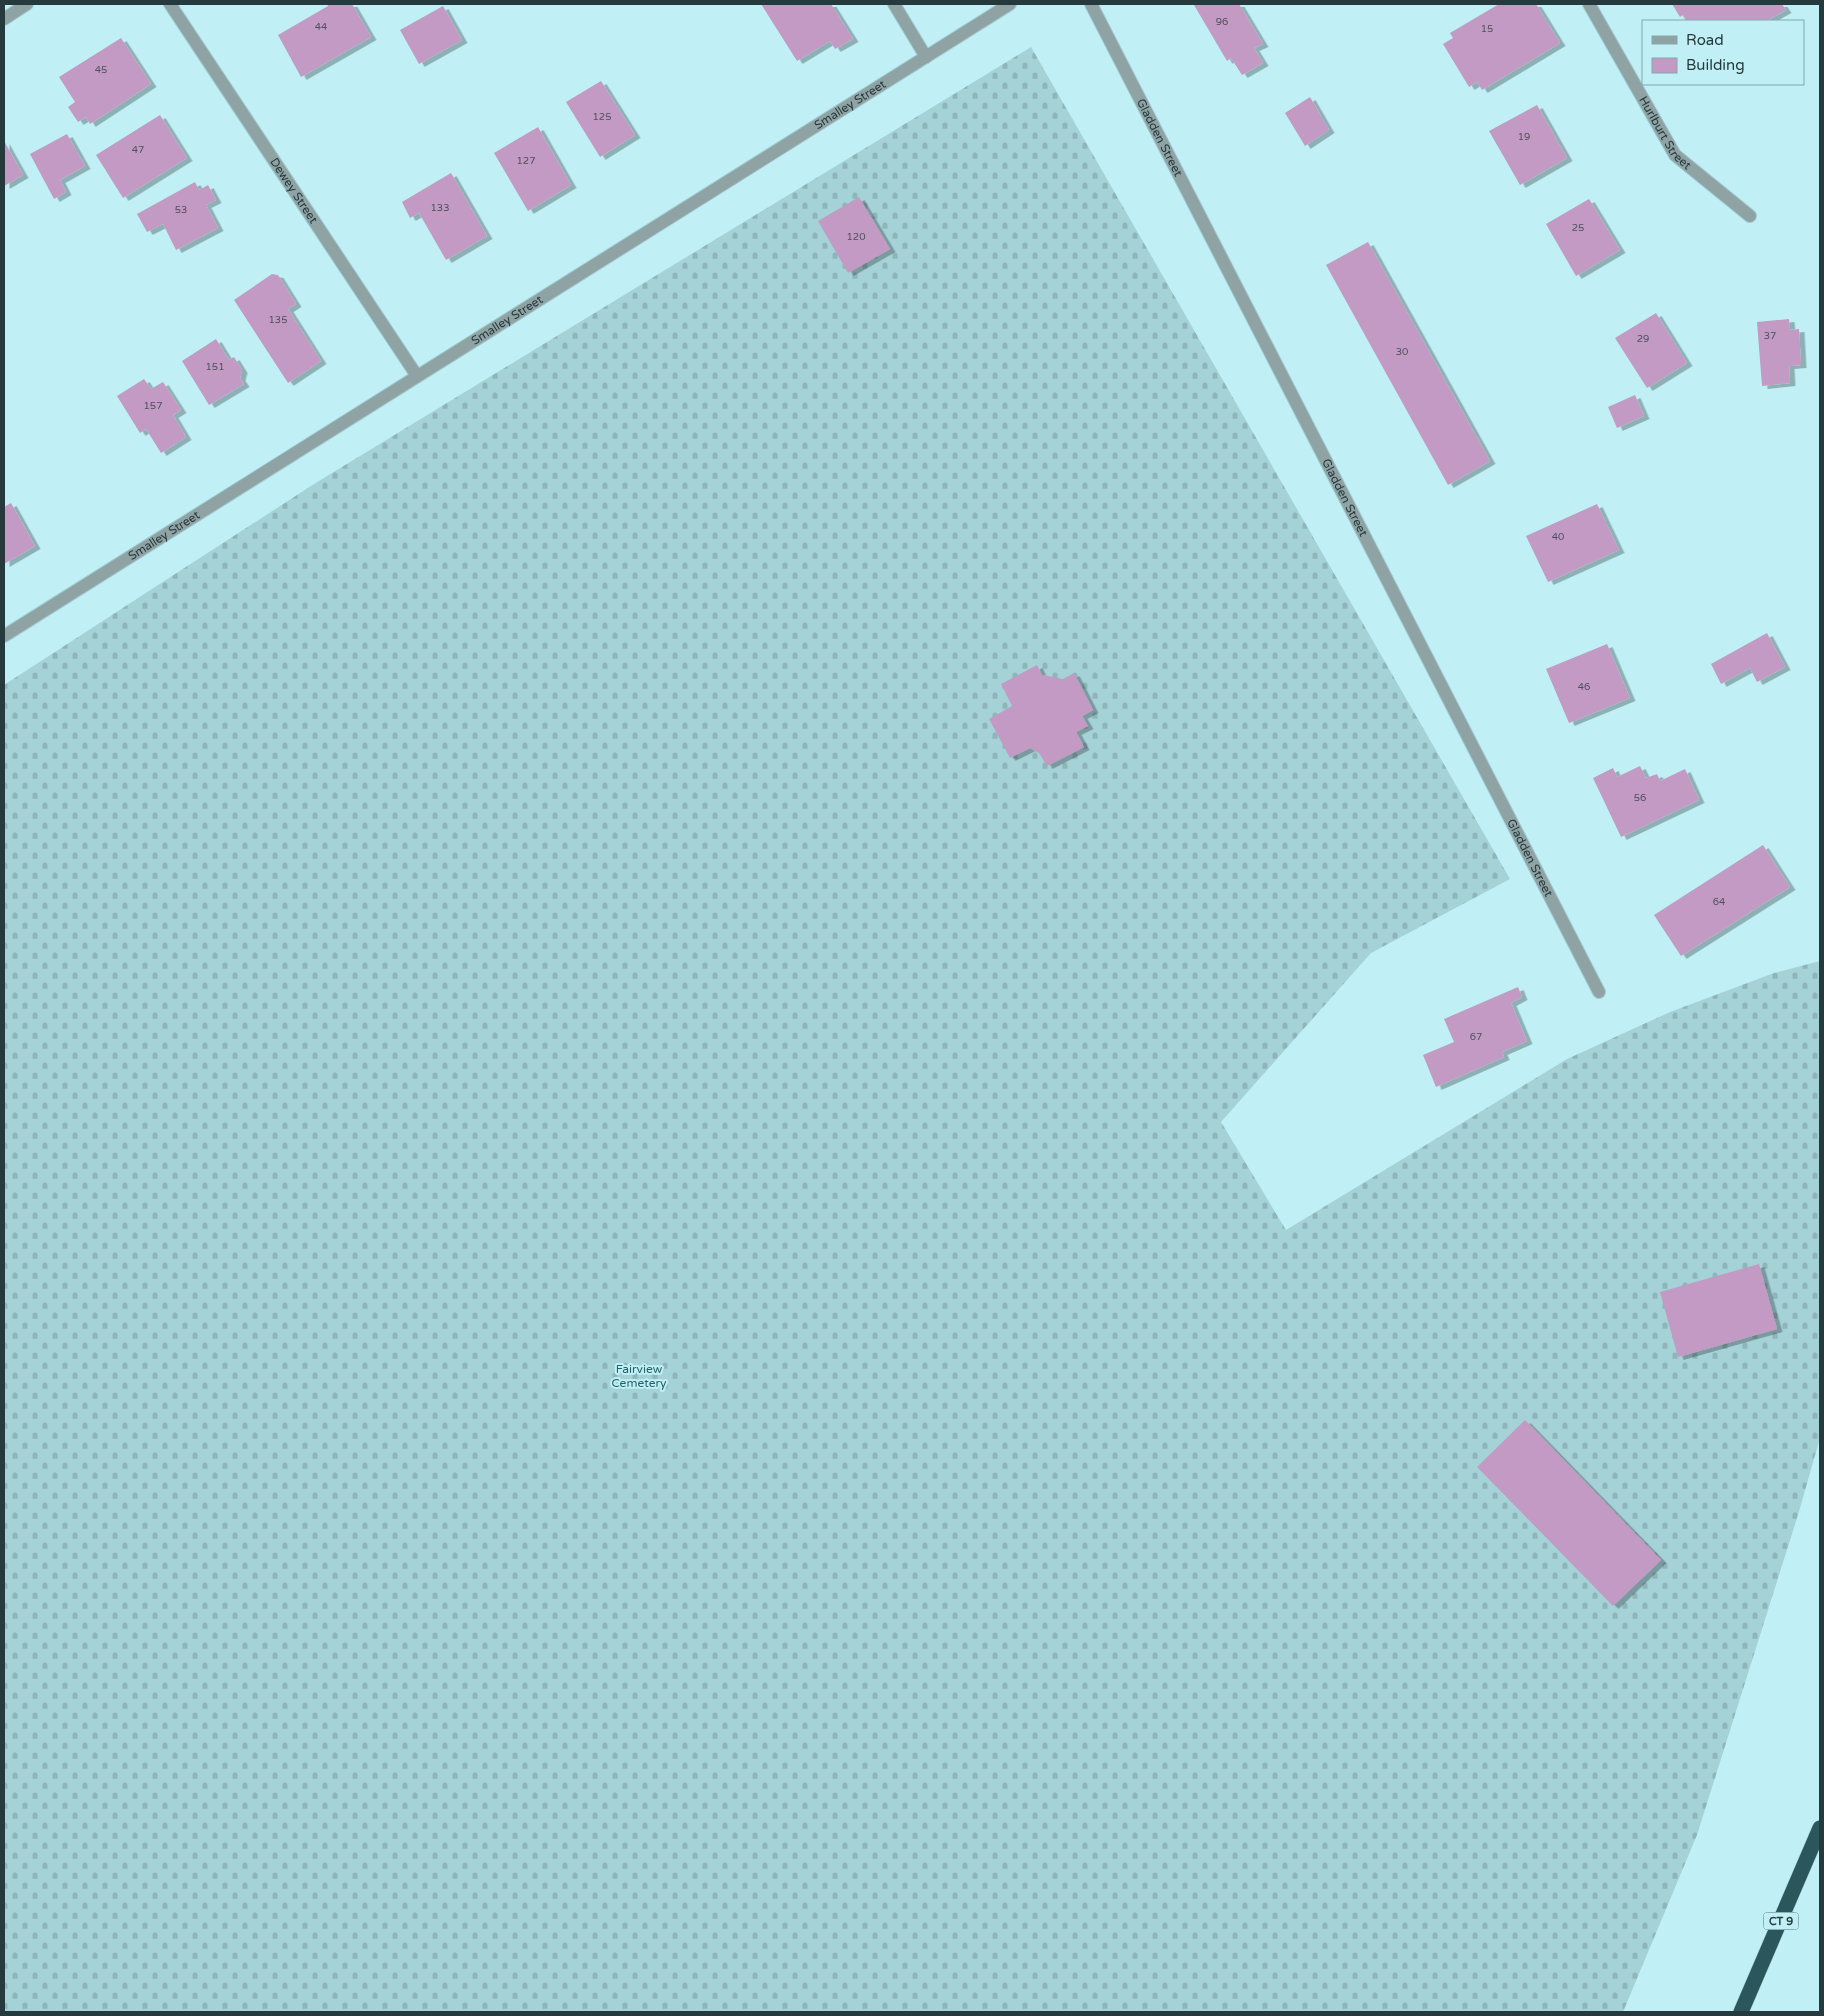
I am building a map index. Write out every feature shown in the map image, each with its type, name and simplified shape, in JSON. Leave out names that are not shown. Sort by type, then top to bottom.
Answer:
[{"type":"highway","name":"CT 9","points":[[1741,2012],[1820,1828]]},
{"type":"street","points":[[4,19],[27,4]]},
{"type":"street","name":"Dewey Street","points":[[170,4],[417,376]]},
{"type":"street","points":[[894,4],[926,57]]},
{"type":"street","name":"Smalley Street","points":[[4,636],[1010,4]]},
{"type":"street","name":"Gladden Street","points":[[1092,4],[1599,992]]},
{"type":"street","name":"Hurlburt Street","points":[[1588,4],[1675,155],[1750,216]]},
{"type":"green space","name":"Fairview Cemetery","points":[[1031,47],[1510,879],[1371,953],[1221,1122],[1286,1230],[1567,1059],[1670,1012],[1774,973],[1820,961],[1820,1438],[1798,1515],[1697,1835],[1623,2012],[4,2012],[4,685],[314,484]]},
{"type":"building","points":[[327,4],[352,4],[371,37],[301,77],[278,35],[328,6]]},
{"type":"building","points":[[761,4],[831,4],[853,39],[835,49],[830,41],[797,61]]},
{"type":"building","points":[[1239,4],[1263,44],[1254,48],[1263,63],[1242,75],[1231,58],[1227,61],[1194,5]]},
{"type":"building","points":[[1499,4],[1536,4],[1560,43],[1482,90],[1477,82],[1469,87],[1443,44],[1453,38],[1450,33]]},
{"type":"building","points":[[1672,4],[1782,4],[1786,10],[1768,20],[1686,20],[1683,15],[1680,17]]},
{"type":"building","points":[[443,6],[462,40],[419,64],[400,30]]},
{"type":"building","points":[[121,38],[151,84],[90,124],[86,117],[78,122],[68,107],[75,102],[59,77]]},
{"type":"building","points":[[601,81],[635,135],[600,157],[566,102]]},
{"type":"building","points":[[1310,97],[1329,130],[1305,146],[1285,113]]},
{"type":"building","points":[[1537,105],[1567,158],[1520,185],[1489,131]]},
{"type":"building","points":[[160,115],[187,158],[123,198],[96,155]]},
{"type":"building","points":[[538,127],[571,185],[528,211],[494,153]]},
{"type":"building","points":[[67,134],[85,166],[60,180],[66,192],[54,199],[30,154]]},
{"type":"building","points":[[4,141],[23,175],[4,186]]},
{"type":"building","points":[[451,173],[487,236],[446,260],[419,213],[410,218],[402,202]]},
{"type":"building","points":[[195,182],[199,190],[208,185],[216,200],[206,205],[218,228],[176,250],[163,224],[147,232],[137,214]]},
{"type":"building","points":[[859,197],[890,249],[848,273],[818,221]]},
{"type":"building","points":[[1589,199],[1620,250],[1576,276],[1546,224]]},
{"type":"building","points":[[1368,242],[1490,461],[1448,485],[1326,265]]},
{"type":"building","points":[[272,274],[278,275],[296,304],[288,309],[321,361],[288,383],[234,300]]},
{"type":"building","points":[[1656,313],[1687,363],[1647,388],[1615,338]]},
{"type":"building","points":[[1789,319],[1790,330],[1799,329],[1801,365],[1789,366],[1790,383],[1762,386],[1757,322]]},
{"type":"building","points":[[216,339],[229,360],[234,357],[242,370],[240,378],[244,384],[209,405],[182,361]]},
{"type":"building","points":[[144,379],[151,389],[163,382],[181,410],[173,415],[186,437],[161,453],[146,429],[140,433],[117,396]]},
{"type":"building","points":[[1635,395],[1644,416],[1617,428],[1608,407]]},
{"type":"building","points":[[11,503],[35,546],[4,564],[4,507]]},
{"type":"building","points":[[1597,504],[1619,550],[1548,582],[1526,536]]},
{"type":"building","points":[[1767,633],[1785,667],[1757,682],[1750,668],[1721,684],[1711,664]]},
{"type":"building","points":[[1607,644],[1630,698],[1569,723],[1546,669]]},
{"type":"building","points":[[1037,665],[1042,675],[1063,679],[1074,673],[1093,710],[1082,716],[1088,726],[1076,732],[1084,747],[1047,766],[1039,753],[1030,748],[1010,758],[989,719],[1012,706],[1001,684]]},
{"type":"building","points":[[1640,766],[1646,778],[1657,774],[1660,781],[1685,769],[1699,800],[1621,837],[1593,778],[1613,768],[1617,777]]},
{"type":"building","points":[[1763,845],[1790,887],[1681,956],[1654,915]]},
{"type":"building","points":[[1518,987],[1522,997],[1511,1003],[1527,1041],[1502,1052],[1504,1057],[1436,1087],[1423,1055],[1454,1042],[1444,1019]]},
{"type":"building","points":[[1759,1264],[1777,1329],[1678,1357],[1660,1292]]},
{"type":"building","points":[[1525,1420],[1661,1560],[1613,1606],[1477,1467]]}]
